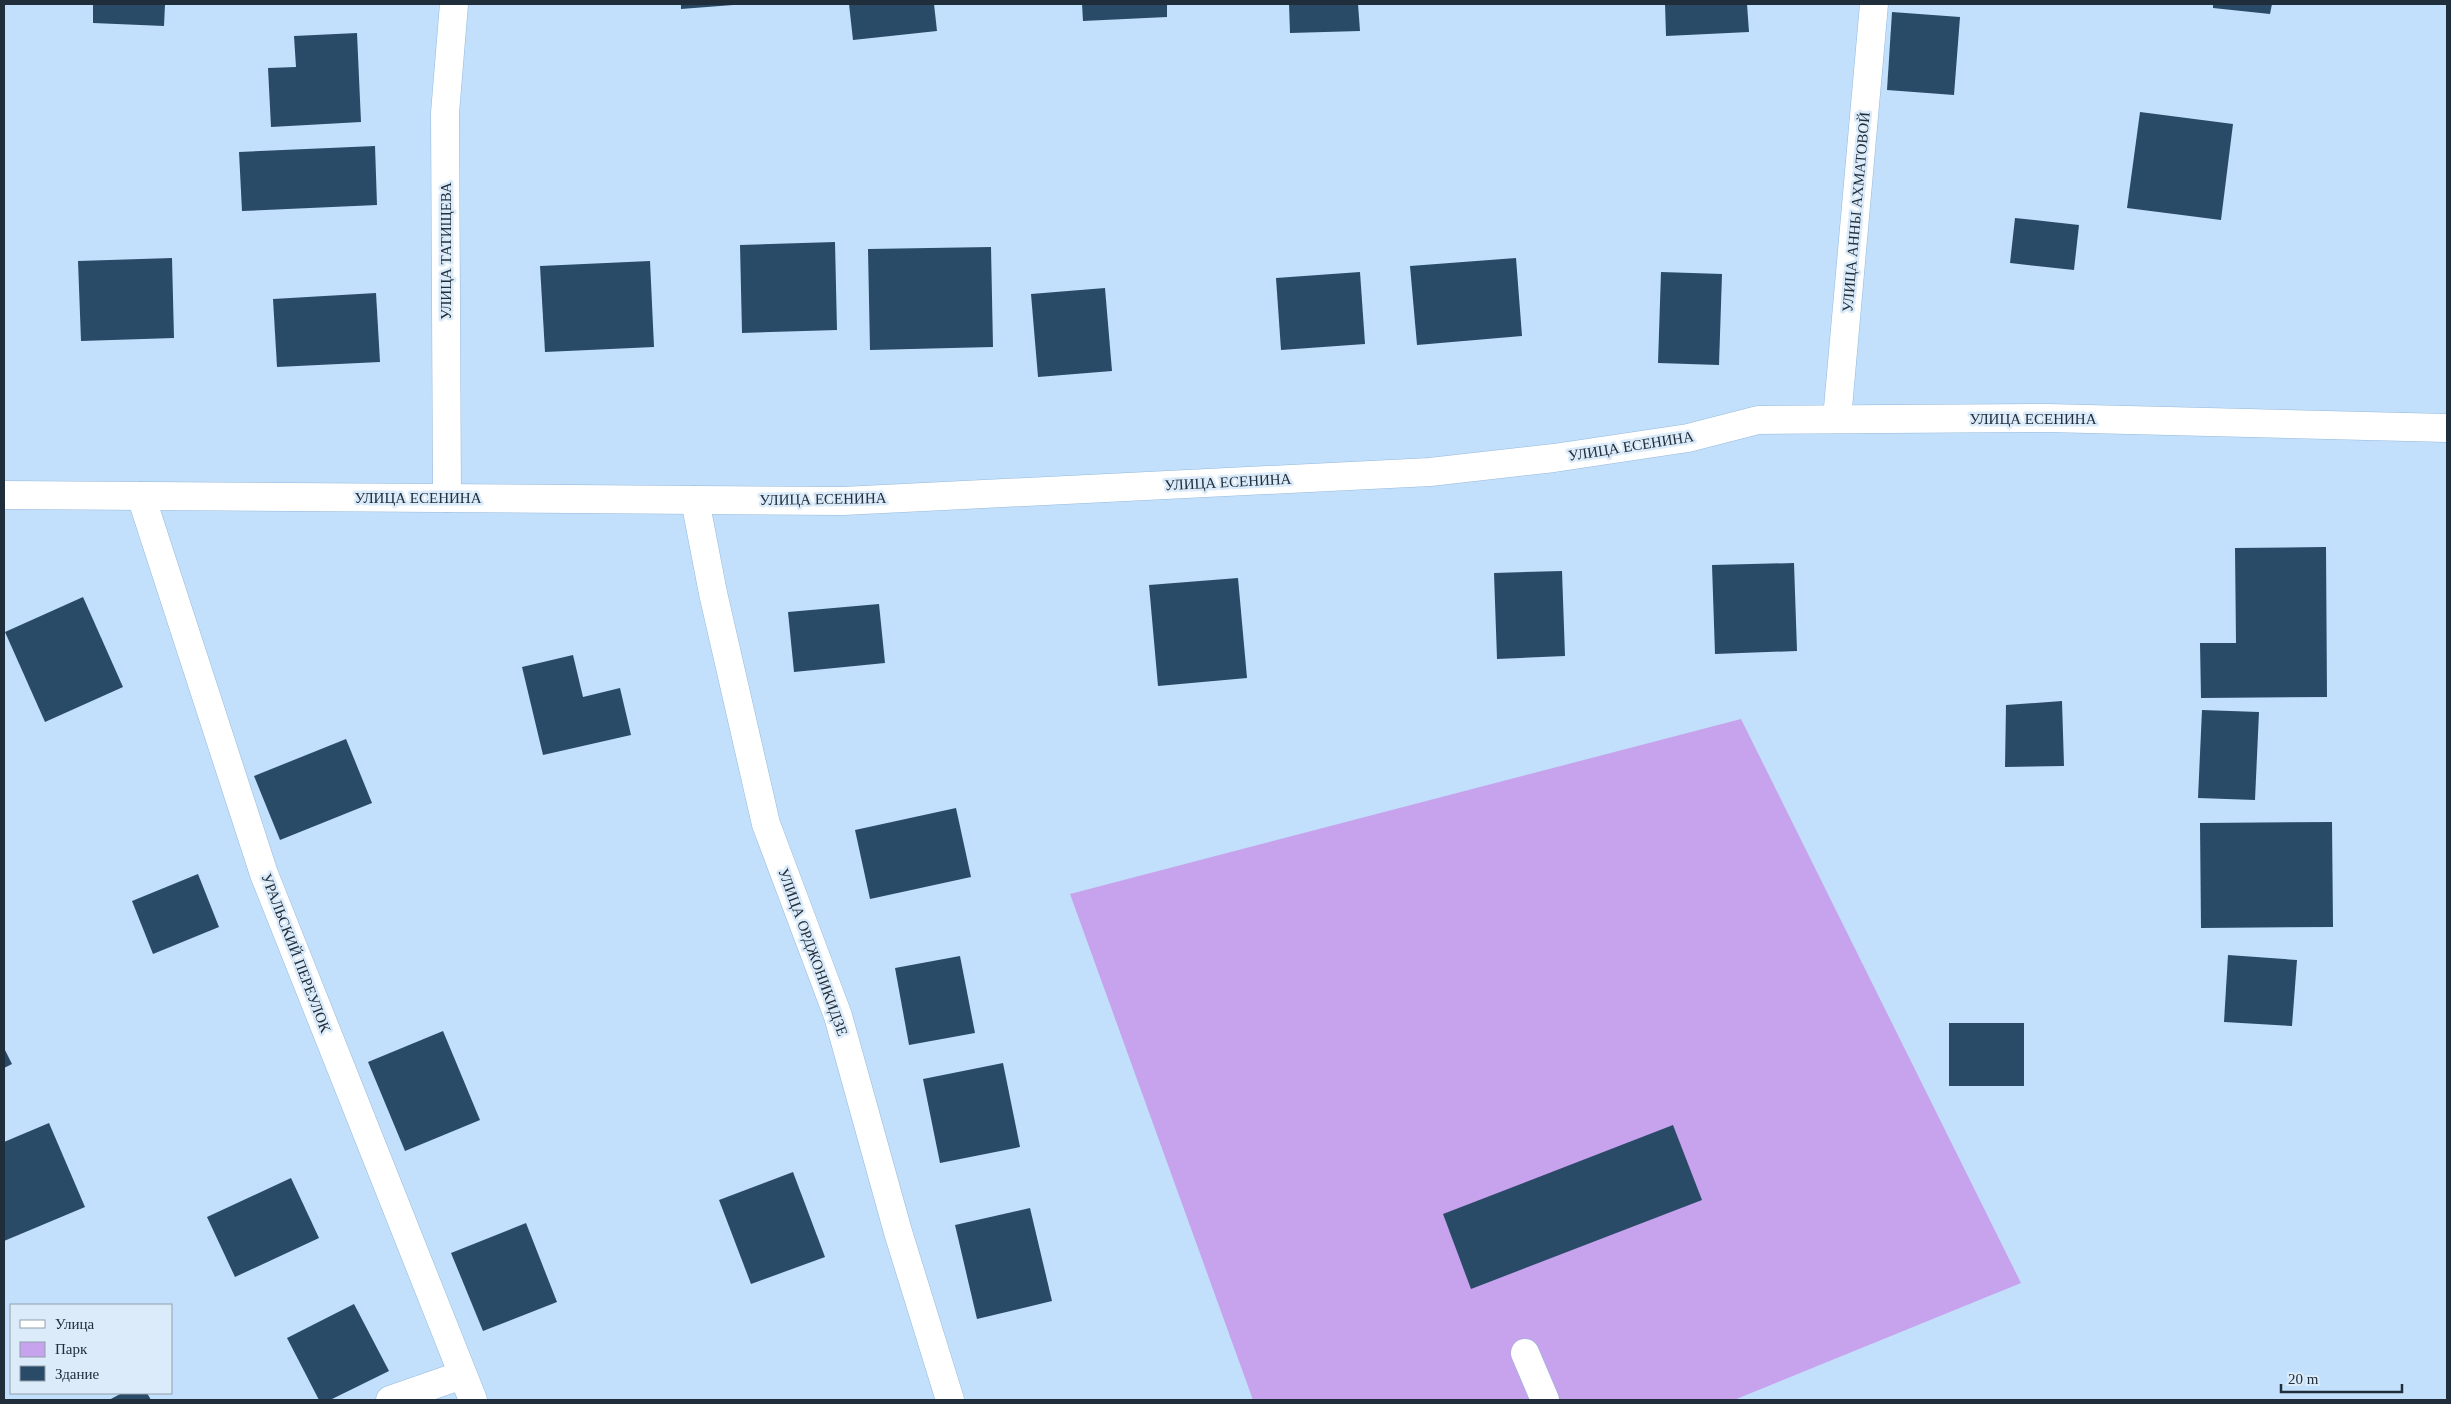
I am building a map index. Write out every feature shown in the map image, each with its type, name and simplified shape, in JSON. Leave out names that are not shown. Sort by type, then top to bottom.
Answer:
[{"type":"street","name":"УЛИЦА ТАТИЩЕВА","points":[[447,498],[445,113],[454,4]]},
{"type":"street","name":"УЛИЦА АННЫ АХМАТОВОЙ","points":[[1837,420],[1874,4]]},
{"type":"street","name":"УЛИЦА ЕСЕНИНА","points":[[4,496],[843,501],[1430,472],[1554,458],[1688,438],[1758,420],[2048,418],[2447,428]]},
{"type":"street","name":"УРАЛЬСКИЙ ПЕРЕУЛОК","points":[[141,496],[264,874],[473,1400]]},
{"type":"street","name":"УЛИЦА ОРДЖОНИКИДЗЕ","points":[[695,500],[713,593],[766,824],[838,1016],[898,1232],[950,1400]]},
{"type":"street","points":[[1525,1353],[1545,1400]]},
{"type":"street","points":[[390,1400],[462,1376]]},
{"type":"green space","points":[[1741,719],[2021,1283],[1734,1400],[1253,1400],[1070,894]]},
{"type":"building","points":[[93,4],[165,4],[164,26],[93,23]]},
{"type":"building","points":[[681,4],[733,4],[733,5],[681,9]]},
{"type":"building","points":[[849,4],[934,4],[937,31],[853,40]]},
{"type":"building","points":[[1082,4],[1167,4],[1167,17],[1083,21]]},
{"type":"building","points":[[1289,4],[1358,4],[1360,31],[1290,33]]},
{"type":"building","points":[[1665,4],[1747,4],[1749,32],[1666,36]]},
{"type":"building","points":[[2213,4],[2272,4],[2270,14],[2213,8]]},
{"type":"building","points":[[1892,12],[1960,17],[1954,95],[1887,90]]},
{"type":"building","points":[[357,33],[361,122],[271,127],[268,68],[296,67],[294,36]]},
{"type":"building","points":[[2140,112],[2233,124],[2221,220],[2127,208]]},
{"type":"building","points":[[375,146],[377,205],[242,211],[239,152]]},
{"type":"building","points":[[2015,218],[2079,225],[2074,270],[2010,263]]},
{"type":"building","points":[[835,242],[837,330],[742,333],[740,245]]},
{"type":"building","points":[[991,247],[993,347],[870,350],[868,249]]},
{"type":"building","points":[[172,258],[174,338],[81,341],[78,261]]},
{"type":"building","points":[[1516,258],[1522,336],[1417,345],[1410,266]]},
{"type":"building","points":[[650,261],[654,347],[545,352],[540,266]]},
{"type":"building","points":[[1360,272],[1365,344],[1281,350],[1276,278]]},
{"type":"building","points":[[1661,272],[1722,274],[1719,365],[1658,363]]},
{"type":"building","points":[[1105,288],[1112,371],[1038,377],[1031,294]]},
{"type":"building","points":[[376,293],[380,362],[277,367],[273,299]]},
{"type":"building","points":[[2326,547],[2327,697],[2201,698],[2200,643],[2236,643],[2235,548]]},
{"type":"building","points":[[1794,563],[1797,651],[1715,654],[1712,565]]},
{"type":"building","points":[[1562,571],[1565,656],[1497,659],[1494,573]]},
{"type":"building","points":[[1238,578],[1247,678],[1158,686],[1149,585]]},
{"type":"building","points":[[83,597],[123,687],[45,722],[5,632]]},
{"type":"building","points":[[879,604],[885,663],[794,672],[788,612]]},
{"type":"building","points":[[573,655],[583,697],[620,688],[631,735],[543,755],[522,667]]},
{"type":"building","points":[[2062,701],[2064,766],[2005,767],[2006,705]]},
{"type":"building","points":[[2202,710],[2259,712],[2255,800],[2198,798]]},
{"type":"building","points":[[346,739],[372,803],[280,840],[254,776]]},
{"type":"building","points":[[956,808],[971,877],[870,899],[855,830]]},
{"type":"building","points":[[2332,822],[2333,927],[2201,928],[2200,823]]},
{"type":"building","points":[[198,874],[219,927],[153,954],[132,901]]},
{"type":"building","points":[[2228,955],[2297,960],[2292,1026],[2224,1022]]},
{"type":"building","points":[[960,956],[975,1033],[909,1045],[895,968]]},
{"type":"building","points":[[1949,1023],[2024,1023],[2024,1086],[1949,1086]]},
{"type":"building","points":[[443,1031],[480,1120],[405,1151],[368,1062]]},
{"type":"building","points":[[4,1048],[12,1064],[4,1068]]},
{"type":"building","points":[[1003,1063],[1020,1147],[940,1163],[923,1079]]},
{"type":"building","points":[[49,1123],[85,1207],[4,1241],[4,1142]]},
{"type":"building","points":[[1673,1125],[1702,1200],[1471,1289],[1443,1214]]},
{"type":"building","points":[[793,1172],[825,1257],[751,1284],[719,1200]]},
{"type":"building","points":[[291,1178],[319,1238],[235,1277],[207,1217]]},
{"type":"building","points":[[1030,1208],[1052,1301],[977,1319],[955,1225]]},
{"type":"building","points":[[526,1223],[557,1302],[483,1331],[451,1253]]},
{"type":"building","points":[[354,1304],[389,1371],[330,1400],[319,1400],[287,1338]]},
{"type":"building","points":[[120,1394],[148,1394],[151,1400],[109,1400]]}]
